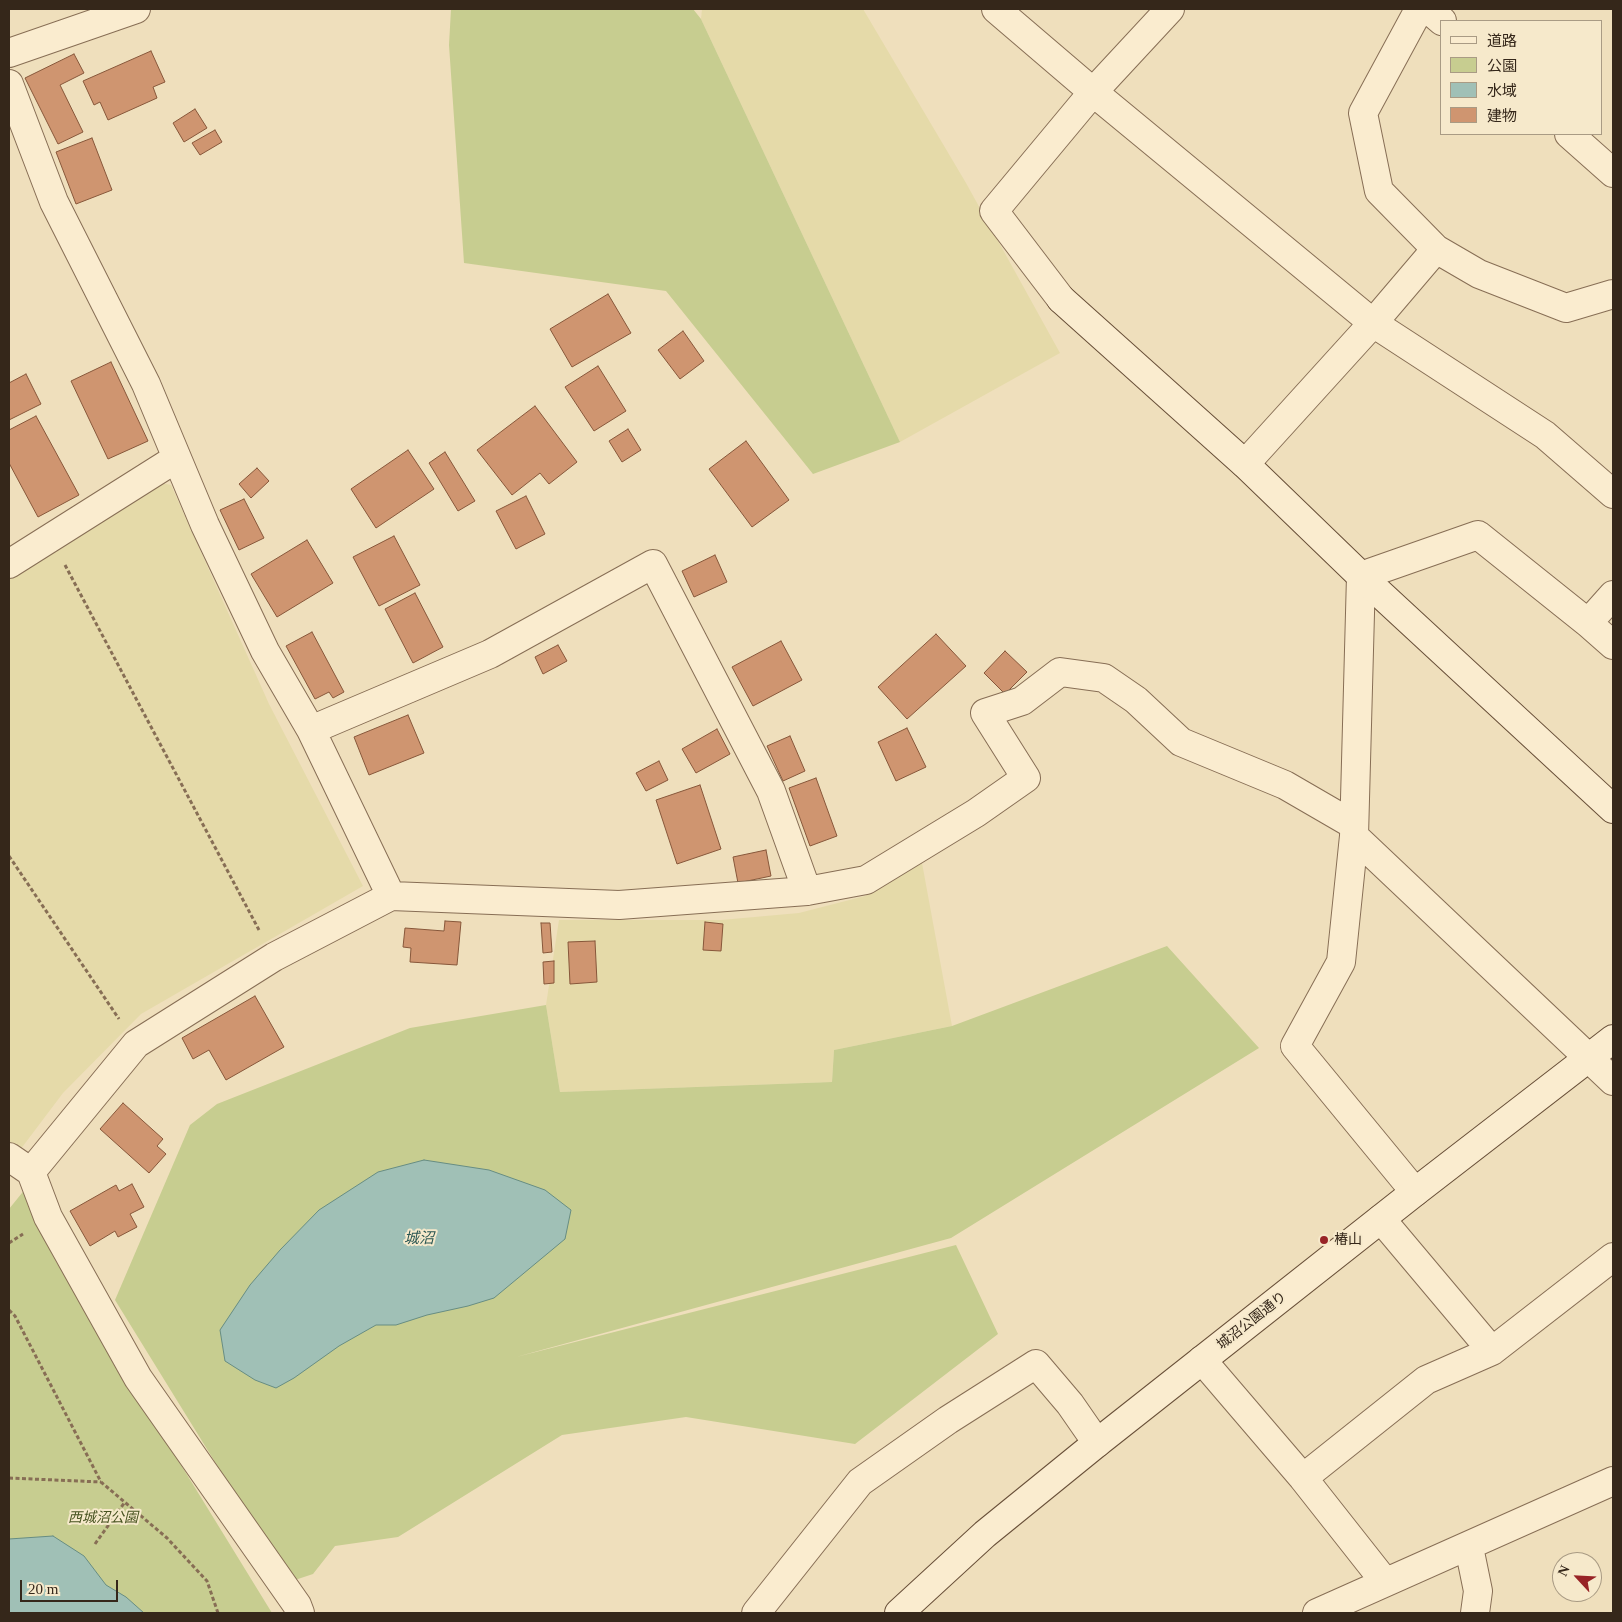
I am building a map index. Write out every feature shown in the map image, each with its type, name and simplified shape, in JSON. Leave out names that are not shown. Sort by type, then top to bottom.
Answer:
[{"type":"street","points":[[9,53],[136,9]]},
{"type":"street","points":[[996,9],[1093,92],[1373,323],[1544,435],[1613,494]]},
{"type":"street","points":[[1170,9],[1093,92],[994,211],[1061,299],[1245,464],[1361,576],[1613,809]]},
{"type":"street","points":[[1422,9],[1416,15],[1364,113],[1379,192],[1436,249],[1479,274],[1566,308],[1613,294]]},
{"type":"street","points":[[1428,9],[1441,20]]},
{"type":"street","points":[[9,84],[54,202],[146,384],[205,525],[265,650],[311,730],[391,896]]},
{"type":"street","points":[[1570,135],[1613,173]]},
{"type":"street","points":[[1245,464],[1373,323],[1436,249]]},
{"type":"street","points":[[9,564],[177,458]]},
{"type":"street","points":[[1361,576],[1478,535],[1588,622],[1613,645]]},
{"type":"street","points":[[311,730],[490,654],[653,564],[771,791],[807,891]]},
{"type":"street","points":[[1361,576],[1354,831],[1342,962],[1295,1046],[1415,1192]]},
{"type":"street","points":[[1588,622],[1613,595]]},
{"type":"street","points":[[300,1613],[297,1605],[138,1378],[20,1165],[136,1044],[274,957],[391,896],[619,906],[807,891],[866,880],[976,813],[1026,778],[985,713],[1022,701],[1060,672],[1104,678],[1136,700],[1181,742],[1285,785],[1354,831],[1613,1081]]},
{"type":"street","name":"城沼公園通り","points":[[899,1613],[986,1534],[1097,1443],[1415,1192],[1613,1039]]},
{"type":"street","points":[[1381,1219],[1492,1351]]},
{"type":"street","points":[[1303,1478],[1426,1380],[1492,1351],[1613,1257]]},
{"type":"street","points":[[1202,1360],[1303,1478],[1385,1582]]},
{"type":"street","points":[[756,1613],[860,1482],[948,1420],[1036,1364],[1070,1404],[1097,1443]]},
{"type":"street","points":[[1317,1613],[1613,1481]]},
{"type":"street","points":[[1468,1547],[1478,1590],[1475,1613]]},
{"type":"path","points":[[50,537],[274,957]]},
{"type":"path","points":[[9,856],[136,1044]]},
{"type":"path","points":[[9,1310],[14,1316],[101,1482],[167,1538],[207,1581],[218,1613]]},
{"type":"path","points":[[9,1478],[101,1482]]},
{"type":"path","points":[[95,1544],[125,1502]]},
{"type":"shaded area","points":[[702,9],[863,9],[966,183],[1060,353],[900,442],[701,19]]},
{"type":"shaded area","points":[[156,482],[171,485],[269,704],[363,886],[141,1014],[63,1093],[20,1150],[9,1141],[9,577]]},
{"type":"shaded area","points":[[922,863],[952,1026],[834,1050],[832,1082],[560,1092],[546,1005],[559,920],[721,920],[799,913],[865,896]]},
{"type":"green space","points":[[451,9],[693,9],[701,19],[900,442],[813,474],[666,291],[464,263],[449,45]]},
{"type":"green space","points":[[1167,946],[1259,1048],[951,1238],[516,1357],[956,1245],[998,1334],[855,1444],[686,1417],[562,1435],[398,1537],[335,1546],[313,1574],[289,1582],[115,1300],[190,1125],[217,1104],[410,1028],[546,1005],[560,1092],[832,1082],[834,1050],[952,1026]]},
{"type":"green space","name":"西城沼公園","points":[[26,1188],[31,1211],[55,1260],[272,1613],[9,1613],[9,1209]]},
{"type":"water","name":"城沼","points":[[424,1160],[489,1170],[545,1190],[571,1210],[565,1239],[494,1298],[396,1325],[376,1325],[339,1346],[294,1378],[276,1388],[255,1380],[225,1361],[220,1330],[250,1285],[280,1250],[319,1210],[378,1172]]},
{"type":"water","points":[[53,1536],[84,1556],[106,1585],[126,1597],[144,1613],[9,1613],[9,1539]]},
{"type":"building","points":[[151,51],[165,82],[153,87],[157,98],[108,120],[100,102],[94,105],[83,81]]},
{"type":"building","points":[[74,54],[84,73],[60,85],[83,132],[58,144],[25,78]]},
{"type":"building","points":[[195,109],[207,128],[184,142],[173,123]]},
{"type":"building","points":[[215,130],[222,142],[200,155],[192,143]]},
{"type":"building","points":[[92,138],[112,190],[76,204],[56,152]]},
{"type":"building","points":[[608,294],[631,333],[572,367],[550,329]]},
{"type":"building","points":[[683,331],[704,361],[680,379],[658,350]]},
{"type":"building","points":[[111,362],[148,441],[108,459],[71,381]]},
{"type":"building","points":[[598,366],[626,411],[594,431],[565,387]]},
{"type":"building","points":[[26,374],[41,404],[9,420],[9,383]]},
{"type":"building","points":[[535,406],[577,462],[549,484],[540,473],[512,495],[477,450]]},
{"type":"building","points":[[36,416],[79,495],[38,517],[9,463],[9,430]]},
{"type":"building","points":[[628,429],[641,450],[622,462],[609,441]]},
{"type":"building","points":[[746,441],[789,500],[752,527],[709,469]]},
{"type":"building","points":[[408,450],[434,489],[376,528],[351,489]]},
{"type":"building","points":[[445,452],[475,501],[458,511],[429,463]]},
{"type":"building","points":[[257,468],[269,481],[251,498],[239,484]]},
{"type":"building","points":[[526,496],[545,534],[516,549],[496,511]]},
{"type":"building","points":[[244,499],[264,538],[239,550],[220,510]]},
{"type":"building","points":[[394,536],[420,585],[379,606],[353,557]]},
{"type":"building","points":[[307,540],[333,583],[277,617],[251,574]]},
{"type":"building","points":[[715,555],[727,582],[694,597],[682,571]]},
{"type":"building","points":[[415,593],[443,647],[413,663],[385,609]]},
{"type":"building","points":[[312,632],[344,692],[333,698],[329,692],[315,699],[286,646]]},
{"type":"building","points":[[936,634],[966,666],[907,719],[878,687]]},
{"type":"building","points":[[781,641],[802,680],[753,706],[732,667]]},
{"type":"building","points":[[558,645],[567,661],[543,674],[535,657]]},
{"type":"building","points":[[1005,651],[1027,672],[1005,694],[984,673]]},
{"type":"building","points":[[408,715],[424,753],[369,775],[354,737]]},
{"type":"building","points":[[907,728],[926,767],[896,781],[878,742]]},
{"type":"building","points":[[717,729],[730,754],[696,773],[682,749]]},
{"type":"building","points":[[790,736],[805,771],[783,781],[767,746]]},
{"type":"building","points":[[659,761],[668,780],[646,791],[636,773]]},
{"type":"building","points":[[816,778],[837,836],[810,846],[789,788]]},
{"type":"building","points":[[700,785],[721,849],[677,864],[656,800]]},
{"type":"building","points":[[766,850],[771,876],[738,883],[733,857]]},
{"type":"building","points":[[445,921],[461,922],[457,965],[410,962],[411,948],[403,947],[405,928],[444,931]]},
{"type":"building","points":[[705,922],[723,924],[721,951],[703,950]]},
{"type":"building","points":[[541,923],[550,923],[552,952],[543,953]]},
{"type":"building","points":[[595,941],[597,982],[570,984],[568,942]]},
{"type":"building","points":[[554,961],[554,983],[544,984],[543,962]]},
{"type":"building","points":[[255,996],[284,1047],[226,1080],[209,1050],[193,1059],[182,1038]]},
{"type":"building","points":[[123,1103],[163,1139],[157,1146],[166,1154],[149,1173],[100,1129]]},
{"type":"building","points":[[132,1184],[144,1207],[130,1214],[137,1227],[118,1237],[115,1231],[90,1246],[70,1211],[116,1185],[119,1191]]},
{"type":"place","name":"椿山","points":[[1324,1240]]}]
